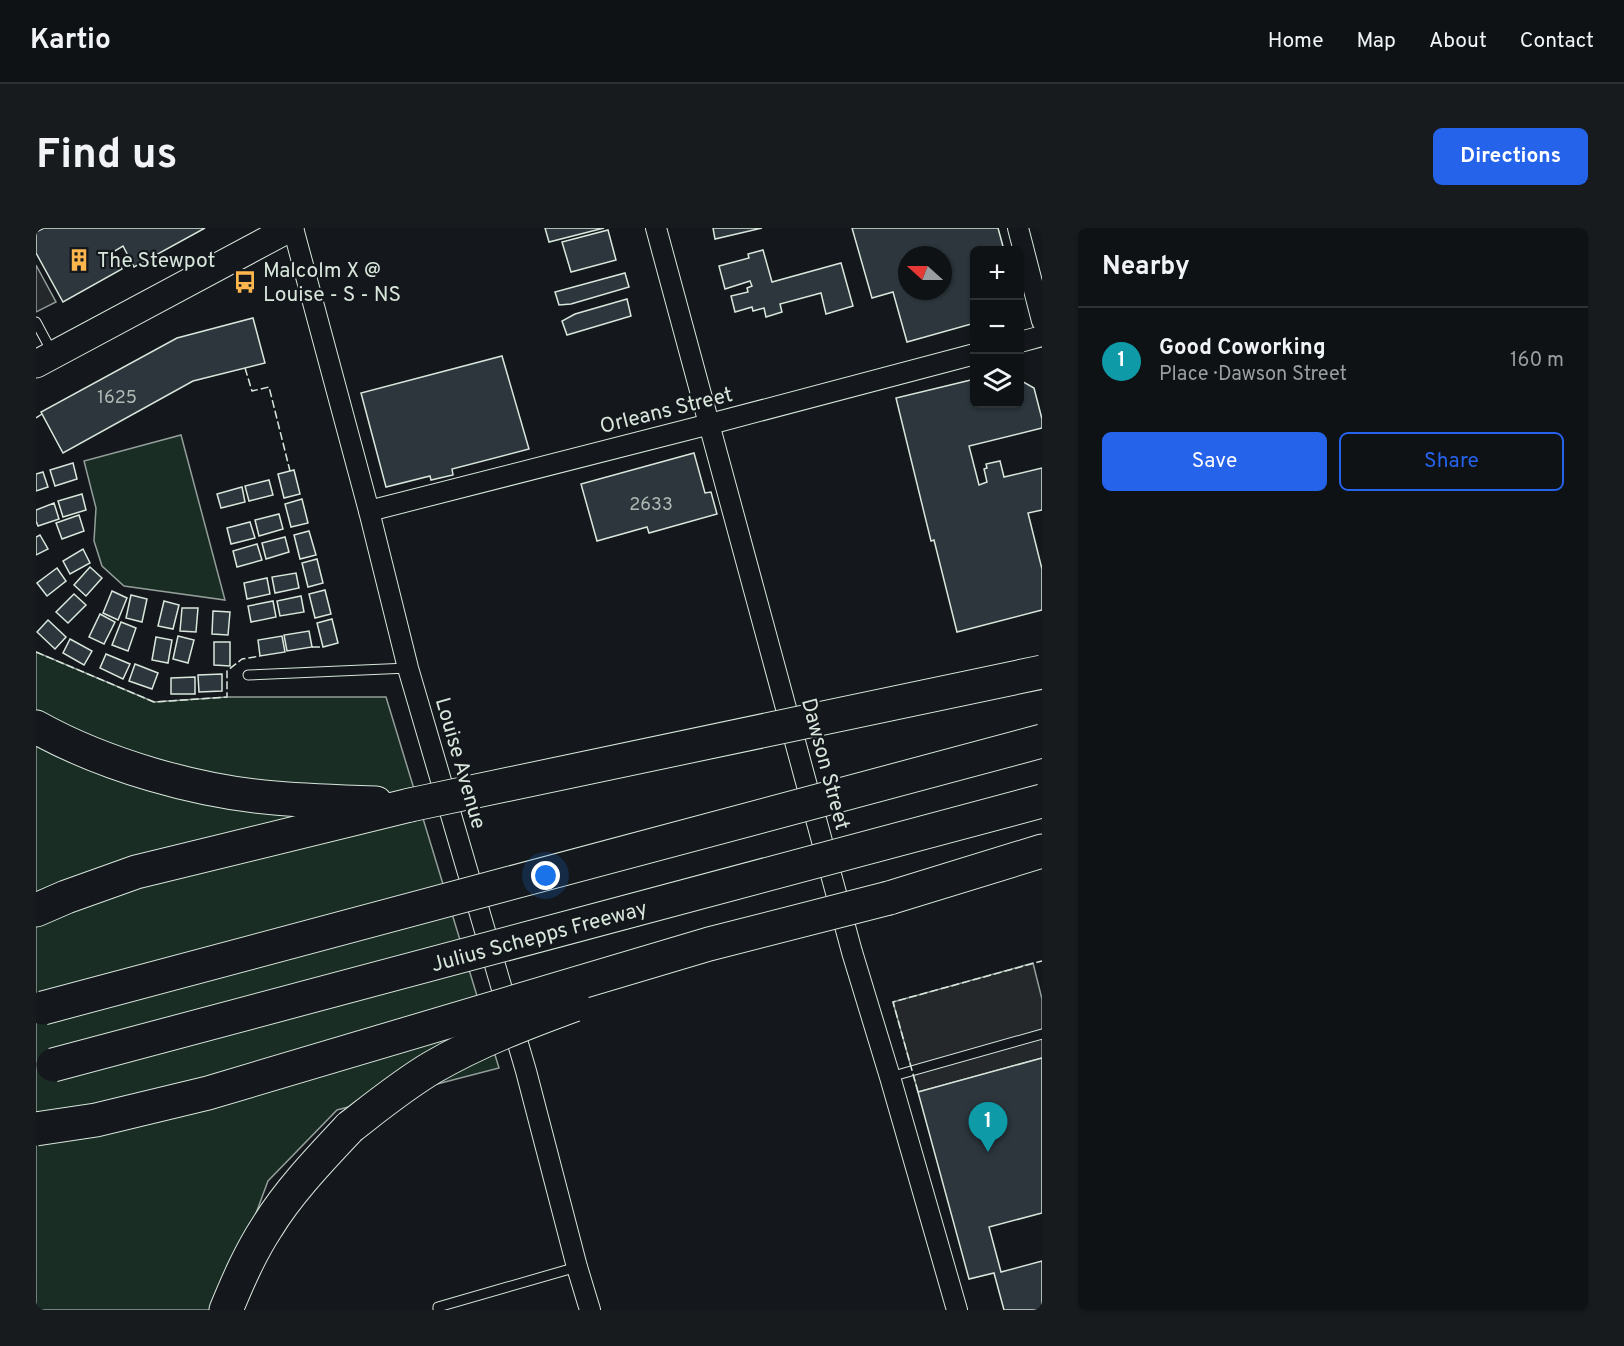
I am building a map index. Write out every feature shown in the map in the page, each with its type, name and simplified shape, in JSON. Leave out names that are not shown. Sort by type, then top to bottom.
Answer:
[{"type":"highway","points":[[36,910],[136,872],[410,805],[1042,672]]},
{"type":"highway","points":[[36,726],[51,735],[105,758],[163,778],[274,798],[410,805]]},
{"type":"highway","points":[[36,1010],[1042,741]]},
{"type":"highway","name":"Julius Schepps Freeway","points":[[36,1070],[1042,801]]},
{"type":"highway","points":[[36,1129],[96,1120],[208,1093],[709,944],[889,898],[1042,851]]},
{"type":"highway","points":[[226,1310],[240,1275],[267,1226],[308,1172],[350,1127],[431,1068],[480,1042],[574,1005],[714,962],[889,898]]},
{"type":"street","points":[[45,359],[291,228]]},
{"type":"street","name":"Louise Avenue","points":[[291,228],[369,511],[408,668],[526,1071],[590,1310]]},
{"type":"street","name":"Dawson Street","points":[[656,228],[852,952],[957,1310]]},
{"type":"street","points":[[1018,228],[1042,321]]},
{"type":"street","points":[[1024,341],[1042,336]]},
{"type":"street","name":"Orleans Street","points":[[369,511],[970,355]]},
{"type":"lane","points":[[36,322],[45,359]]},
{"type":"lane","points":[[248,675],[408,668]]},
{"type":"lane","points":[[890,1077],[1042,1034]]},
{"type":"lane","points":[[438,1310],[438,1307],[577,1267]]},
{"type":"green space","points":[[181,435],[225,600],[124,586],[102,566],[94,541],[96,508],[84,461]]},
{"type":"green space","points":[[36,652],[154,702],[227,697],[386,697],[499,1068],[337,1110],[268,1181],[220,1310],[36,1310]]},
{"type":"shaded area","points":[[36,265],[56,302],[36,312]]},
{"type":"shaded area","points":[[1033,963],[1042,999],[1042,1058],[918,1092],[893,1002]]},
{"type":"building","name":"The Stewpot","points":[[44,228],[205,228],[134,267],[123,246],[113,252],[122,269],[63,302],[36,253],[36,232]]},
{"type":"building","points":[[545,228],[604,228],[549,242]]},
{"type":"building","points":[[713,228],[762,228],[715,239]]},
{"type":"building","points":[[852,228],[998,228],[1003,246],[970,246],[970,324],[907,342],[893,292],[872,298]]},
{"type":"building","points":[[608,230],[616,260],[571,272],[562,242]]},
{"type":"building","points":[[763,250],[772,282],[841,263],[853,306],[826,314],[821,293],[780,304],[782,312],[766,317],[764,308],[753,311],[752,307],[735,312],[731,296],[748,292],[747,288],[752,286],[750,281],[725,289],[719,266],[749,258],[748,254]]},
{"type":"building","points":[[625,273],[629,287],[571,304],[559,305],[555,292]]},
{"type":"building","points":[[627,299],[631,316],[567,335],[562,321],[575,314]]},
{"type":"building","points":[[253,318],[265,363],[193,381],[63,453],[41,412],[177,338]]},
{"type":"building","points":[[502,356],[529,449],[452,469],[453,475],[431,480],[430,476],[386,487],[361,393]]},
{"type":"building","points":[[970,380],[970,408],[1024,408],[1024,382],[1034,388],[1042,428],[969,446],[979,485],[987,482],[984,469],[987,468],[986,464],[1000,461],[1004,477],[1042,468],[1042,510],[1028,513],[1042,569],[1042,610],[957,632],[934,540],[931,541],[896,398]]},
{"type":"building","points":[[694,453],[705,493],[711,492],[717,514],[649,533],[647,527],[597,541],[581,484]]},
{"type":"building","points":[[73,463],[77,479],[55,486],[50,470]]},
{"type":"building","points":[[294,470],[300,494],[284,498],[278,474]]},
{"type":"building","points":[[43,472],[48,487],[36,491],[36,474]]},
{"type":"building","points":[[269,480],[273,495],[249,501],[245,486]]},
{"type":"building","points":[[242,487],[245,502],[221,508],[217,494]]},
{"type":"building","points":[[82,494],[86,510],[63,517],[58,501]]},
{"type":"building","points":[[302,499],[308,523],[291,527],[285,504]]},
{"type":"building","points":[[54,503],[59,519],[38,526],[36,510]]},
{"type":"building","points":[[279,514],[283,529],[259,536],[255,520]]},
{"type":"building","points":[[79,515],[84,531],[62,539],[56,523]]},
{"type":"building","points":[[250,522],[255,538],[231,544],[227,528]]},
{"type":"building","points":[[309,531],[316,555],[300,559],[294,535]]},
{"type":"building","points":[[40,535],[48,549],[36,555],[36,537]]},
{"type":"building","points":[[285,537],[289,552],[266,559],[262,543]]},
{"type":"building","points":[[257,544],[262,560],[237,567],[233,551]]},
{"type":"building","points":[[83,549],[90,563],[70,574],[63,561]]},
{"type":"building","points":[[317,559],[323,583],[308,587],[302,563]]},
{"type":"building","points":[[90,567],[102,578],[86,596],[74,585]]},
{"type":"building","points":[[57,568],[66,581],[47,596],[37,583]]},
{"type":"building","points":[[296,573],[299,588],[275,593],[272,577]]},
{"type":"building","points":[[267,578],[270,594],[247,599],[244,583]]},
{"type":"building","points":[[325,590],[331,614],[315,618],[309,594]]},
{"type":"building","points":[[112,591],[127,598],[118,620],[103,613]]},
{"type":"building","points":[[74,594],[86,605],[68,623],[56,612]]},
{"type":"building","points":[[131,595],[147,599],[142,622],[126,618]]},
{"type":"building","points":[[301,596],[304,612],[280,616],[277,601]]},
{"type":"building","points":[[164,601],[179,605],[173,629],[158,626]]},
{"type":"building","points":[[273,601],[276,617],[251,622],[248,606]]},
{"type":"building","points":[[182,608],[198,608],[196,632],[180,631]]},
{"type":"building","points":[[213,611],[230,612],[228,635],[212,634]]},
{"type":"building","points":[[100,614],[115,622],[104,644],[89,637]]},
{"type":"building","points":[[332,619],[338,643],[323,647],[317,623]]},
{"type":"building","points":[[48,620],[66,637],[55,649],[37,632]]},
{"type":"building","points":[[121,622],[136,628],[128,651],[112,645]]},
{"type":"building","points":[[309,631],[312,647],[287,651],[284,635]]},
{"type":"building","points":[[178,636],[194,640],[188,663],[173,659]]},
{"type":"building","points":[[282,636],[285,652],[260,656],[258,640]]},
{"type":"building","points":[[156,637],[172,640],[168,663],[152,660]]},
{"type":"building","points":[[70,639],[92,651],[84,665],[63,653]]},
{"type":"building","points":[[214,642],[230,642],[230,666],[214,665]]},
{"type":"building","points":[[106,654],[130,664],[123,679],[100,668]]},
{"type":"building","points":[[135,664],[158,673],[152,689],[129,681]]},
{"type":"building","points":[[222,674],[222,691],[199,692],[198,675]]},
{"type":"building","points":[[195,677],[195,694],[171,694],[171,678]]},
{"type":"building","points":[[1042,1058],[1042,1213],[989,1227],[1001,1272],[1042,1261],[1042,1310],[1004,1310],[994,1273],[969,1279],[918,1092]]},
{"type":"fence","points":[[245,368],[252,391],[269,387],[290,471]]},
{"type":"fence","points":[[36,418],[42,414]]},
{"type":"fence","points":[[312,647],[323,647]]},
{"type":"fence","points":[[36,652],[154,702],[227,697],[227,671],[242,659],[260,656]]},
{"type":"fence","points":[[918,1092],[893,1002],[1042,961]]},
{"type":"place","name":"The Stewpot","points":[[79,260]]},
{"type":"place","name":"Malcolm X @ Louise - S - NS","points":[[245,282]]},
{"type":"place","name":"Good Coworking","points":[[988,1152]]}]
